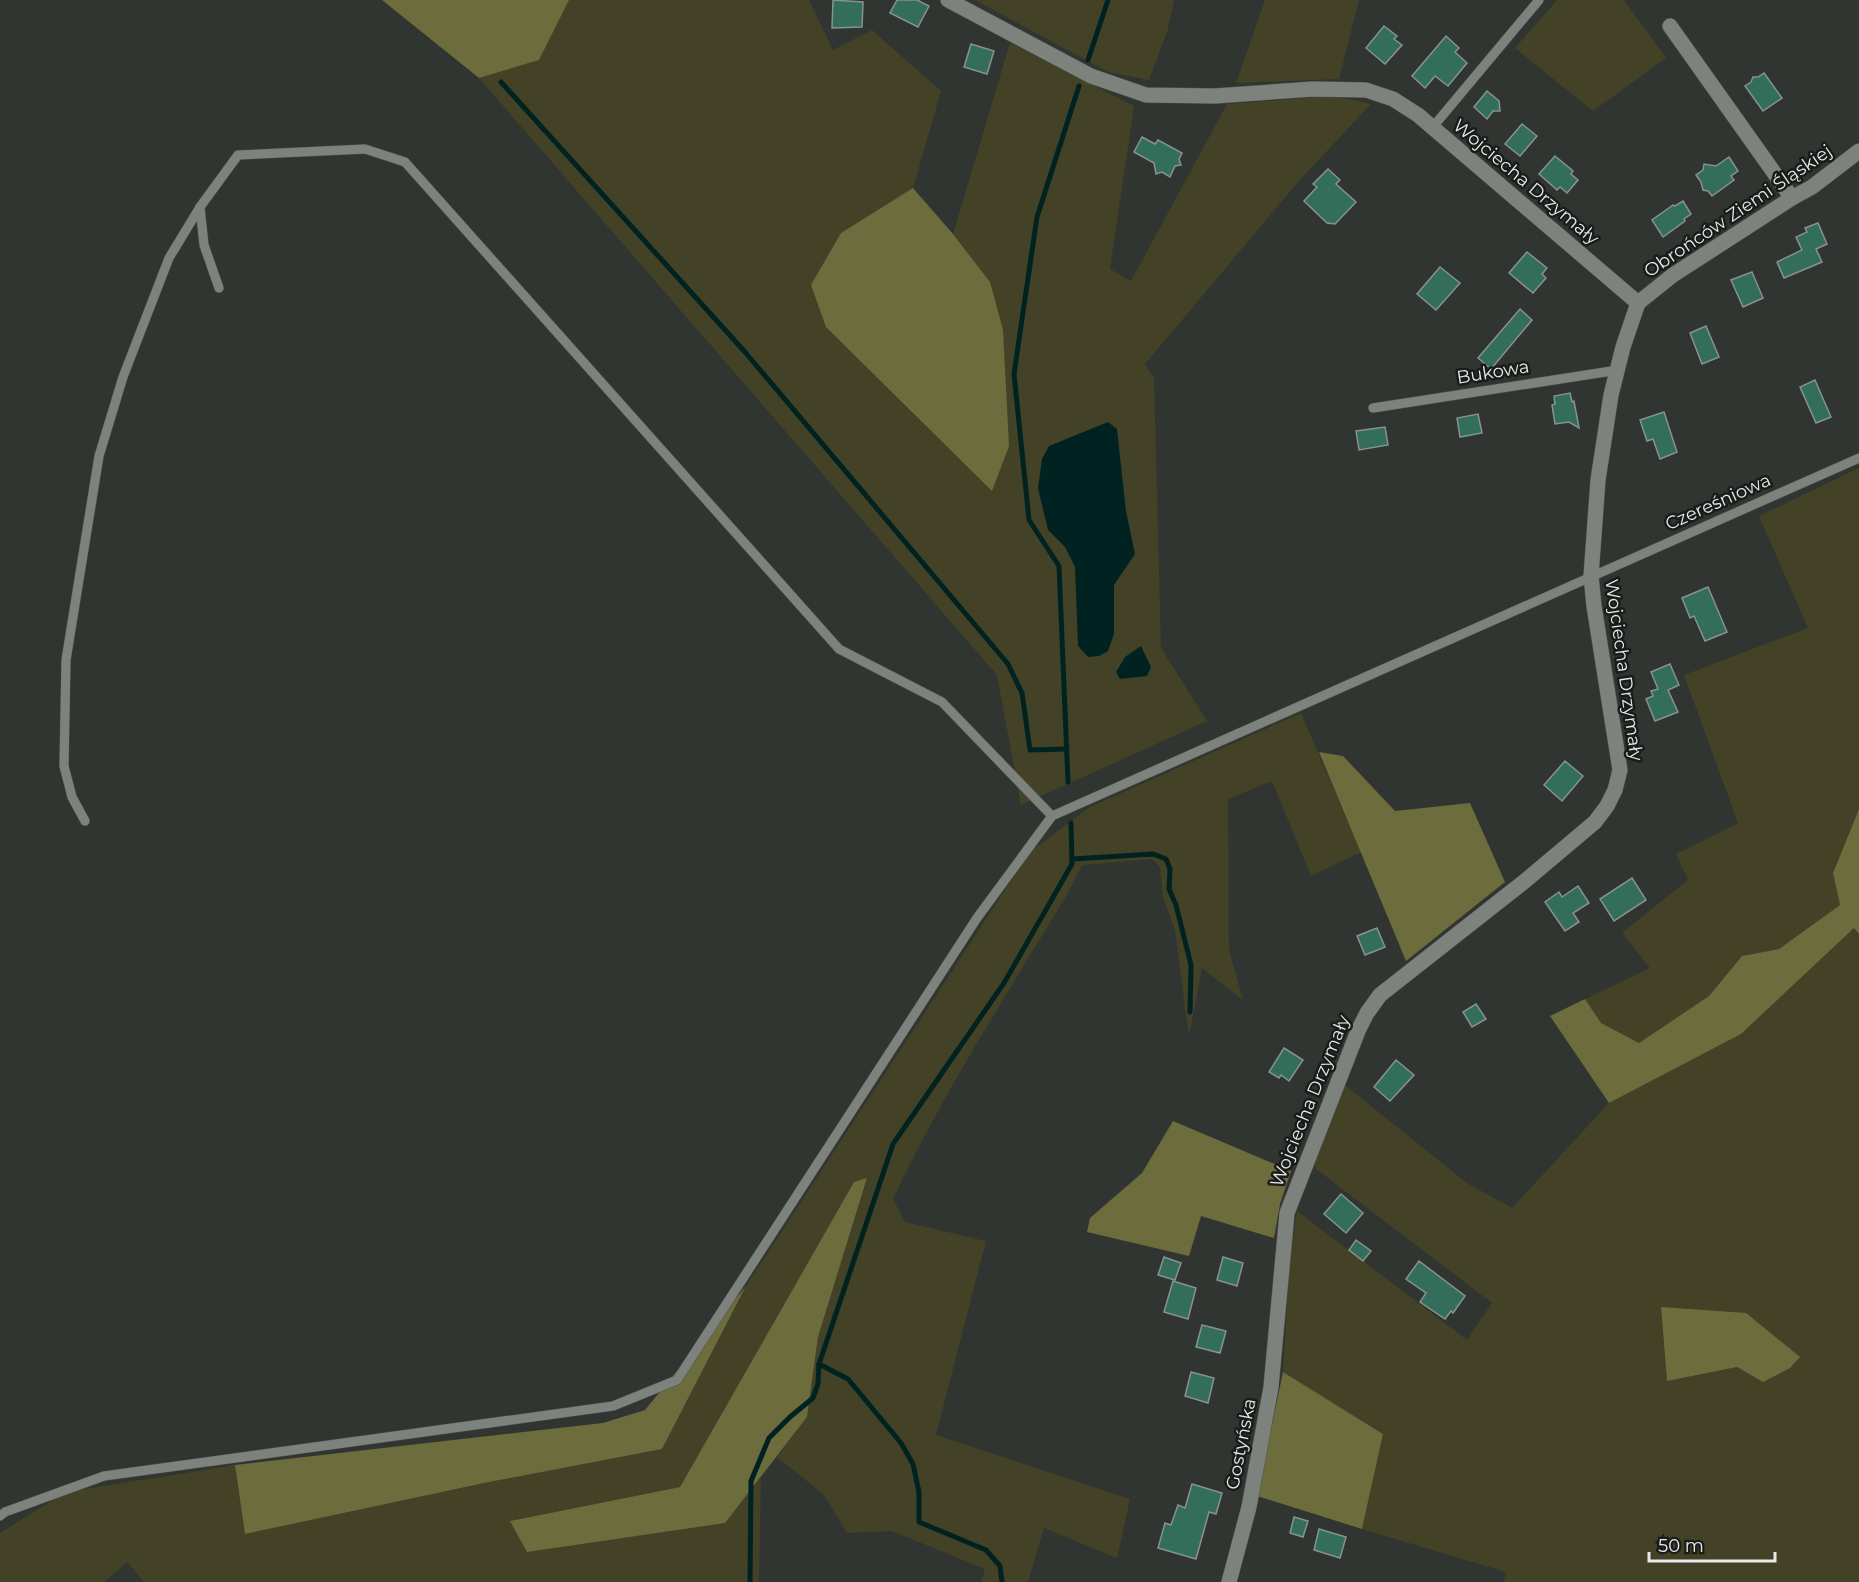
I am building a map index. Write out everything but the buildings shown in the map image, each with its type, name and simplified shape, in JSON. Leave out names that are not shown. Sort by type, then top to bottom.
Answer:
[{"type":"street","name":"Wojciecha Drzymały","points":[[948,0],[973,6],[1091,76],[1146,95],[1215,96],[1313,89],[1366,90],[1393,99],[1418,115],[1638,303],[1623,347],[1611,395],[1598,480],[1591,576],[1620,770],[1615,790],[1595,822],[1526,881],[1380,995],[1367,1013],[1287,1213],[1279,1311]]},
{"type":"street","points":[[1670,26],[1792,198]]},
{"type":"street","name":"Obrońców Ziemi Śląskiej","points":[[1638,303],[1673,275],[1812,187],[1859,151]]},
{"type":"street","name":"Gostyńska","points":[[1229,1582],[1249,1507],[1269,1398],[1279,1311]]},
{"type":"lane","points":[[1432,128],[1539,0]]},
{"type":"lane","points":[[0,1516],[4,1512],[104,1476],[613,1406],[677,1380],[978,918],[1052,816],[942,702],[839,649],[405,162],[365,149],[238,155],[200,207],[169,258],[123,377],[99,456],[66,660],[64,766],[72,797],[85,820]]},
{"type":"lane","points":[[200,207],[204,245],[219,288]]},
{"type":"lane","name":"Bukowa","points":[[1373,408],[1618,370]]},
{"type":"lane","name":"Czereśniowa","points":[[1052,816],[1859,458]]},
{"type":"shaded area","points":[[382,0],[569,0],[539,60],[479,78]]},
{"type":"shaded area","points":[[569,0],[809,0],[833,50],[872,30],[941,91],[913,188],[841,233],[990,282],[953,234],[1010,43],[1134,106],[1110,269],[1131,281],[1227,104],[1334,96],[1371,104],[1298,182],[1145,364],[1154,378],[1161,648],[1207,721],[1021,805],[997,675],[479,78],[539,60]]},
{"type":"shaded area","points":[[975,0],[1174,0],[1168,29],[1149,80],[1108,72]]},
{"type":"shaded area","points":[[1265,0],[1359,0],[1339,79],[1236,83]]},
{"type":"shaded area","points":[[1557,0],[1624,0],[1666,58],[1593,111],[1515,48]]},
{"type":"shaded area","points":[[913,188],[990,282],[1003,330],[1009,446],[992,491],[826,327],[811,285],[841,233]]},
{"type":"shaded area","points":[[1859,468],[1859,809],[1833,873],[1840,905],[1779,949],[1742,956],[1709,996],[1639,1043],[1601,1023],[1585,999],[1650,968],[1622,933],[1688,880],[1676,854],[1738,823],[1684,675],[1808,628],[1759,516]]},
{"type":"shaded area","points":[[1301,713],[1361,852],[1311,876],[1272,781],[1228,799],[1229,950],[1243,1000],[1202,968],[1189,1037],[1175,930],[1163,898],[1160,867],[1152,859],[1082,865],[1068,893],[954,1082],[893,1199],[905,1222],[986,1241],[936,1435],[1130,1499],[1117,1558],[1044,1528],[1028,1582],[981,1582],[985,1569],[892,1531],[847,1533],[824,1495],[777,1457],[807,1417],[818,1337],[867,1179],[854,1182],[680,1487],[510,1521],[724,1523],[761,1477],[759,1582],[144,1582],[127,1562],[104,1582],[0,1582],[0,1533],[66,1492],[235,1465],[245,1534],[489,1482],[662,1449],[746,1286],[1030,852],[1090,807]]},
{"type":"shaded area","points":[[1319,752],[1343,756],[1395,811],[1470,803],[1505,882],[1406,961]]},
{"type":"shaded area","points":[[1859,809],[1859,934],[1854,928],[1741,1034],[1609,1103],[1550,1016],[1585,999],[1601,1023],[1639,1043],[1709,996],[1742,956],[1779,949],[1840,905],[1833,873]]},
{"type":"shaded area","points":[[1854,928],[1859,934],[1859,1582],[1504,1582],[1506,1572],[1362,1529],[1383,1434],[1283,1372],[1289,1266],[1297,1211],[1467,1340],[1492,1303],[1316,1169],[1313,1159],[1345,1085],[1467,1183],[1512,1208],[1609,1103],[1741,1034]],"holes":[[[1661,1308],[1763,1382],[1737,1367],[1667,1381]]]},
{"type":"shaded area","points":[[1173,1121],[1291,1171],[1280,1204],[1274,1238],[1201,1216],[1189,1256],[1087,1232],[1090,1218],[1142,1173]]},
{"type":"shaded area","points":[[867,1178],[818,1337],[807,1417],[725,1523],[527,1552],[510,1521],[680,1487],[854,1182]]},
{"type":"shaded area","points":[[746,1286],[662,1449],[489,1482],[245,1534],[235,1465],[603,1423],[645,1410]]},
{"type":"shaded area","points":[[1661,1307],[1746,1313],[1800,1357],[1790,1368],[1763,1382],[1737,1367],[1667,1381]]},
{"type":"shaded area","points":[[1283,1372],[1383,1434],[1362,1529],[1257,1496]]},
{"type":"water","points":[[1108,422],[1117,429],[1126,511],[1135,554],[1114,585],[1114,634],[1108,651],[1099,656],[1088,657],[1078,646],[1075,567],[1065,547],[1048,530],[1038,488],[1042,459],[1049,446]]},
{"type":"water","points":[[1141,646],[1151,667],[1147,676],[1120,679],[1116,672],[1125,657]]},
{"type":"waterway","points":[[1088,60],[1108,0]]},
{"type":"waterway","points":[[501,82],[745,352],[1008,664],[1022,693],[1030,750],[1067,749]]},
{"type":"waterway","points":[[1068,782],[1059,566],[1029,520],[1014,374],[1037,217],[1079,86]]},
{"type":"waterway","points":[[1002,1582],[1000,1566],[986,1550],[919,1522],[919,1492],[913,1464],[901,1443],[848,1379],[819,1364],[893,1144],[1004,983],[1072,864],[1071,823]]},
{"type":"waterway","points":[[1072,859],[1153,854],[1166,859],[1170,869],[1169,889],[1176,905],[1191,965],[1190,1012]]},
{"type":"waterway","points":[[750,1582],[751,1481],[769,1438],[813,1398],[818,1384],[819,1364]]}]
